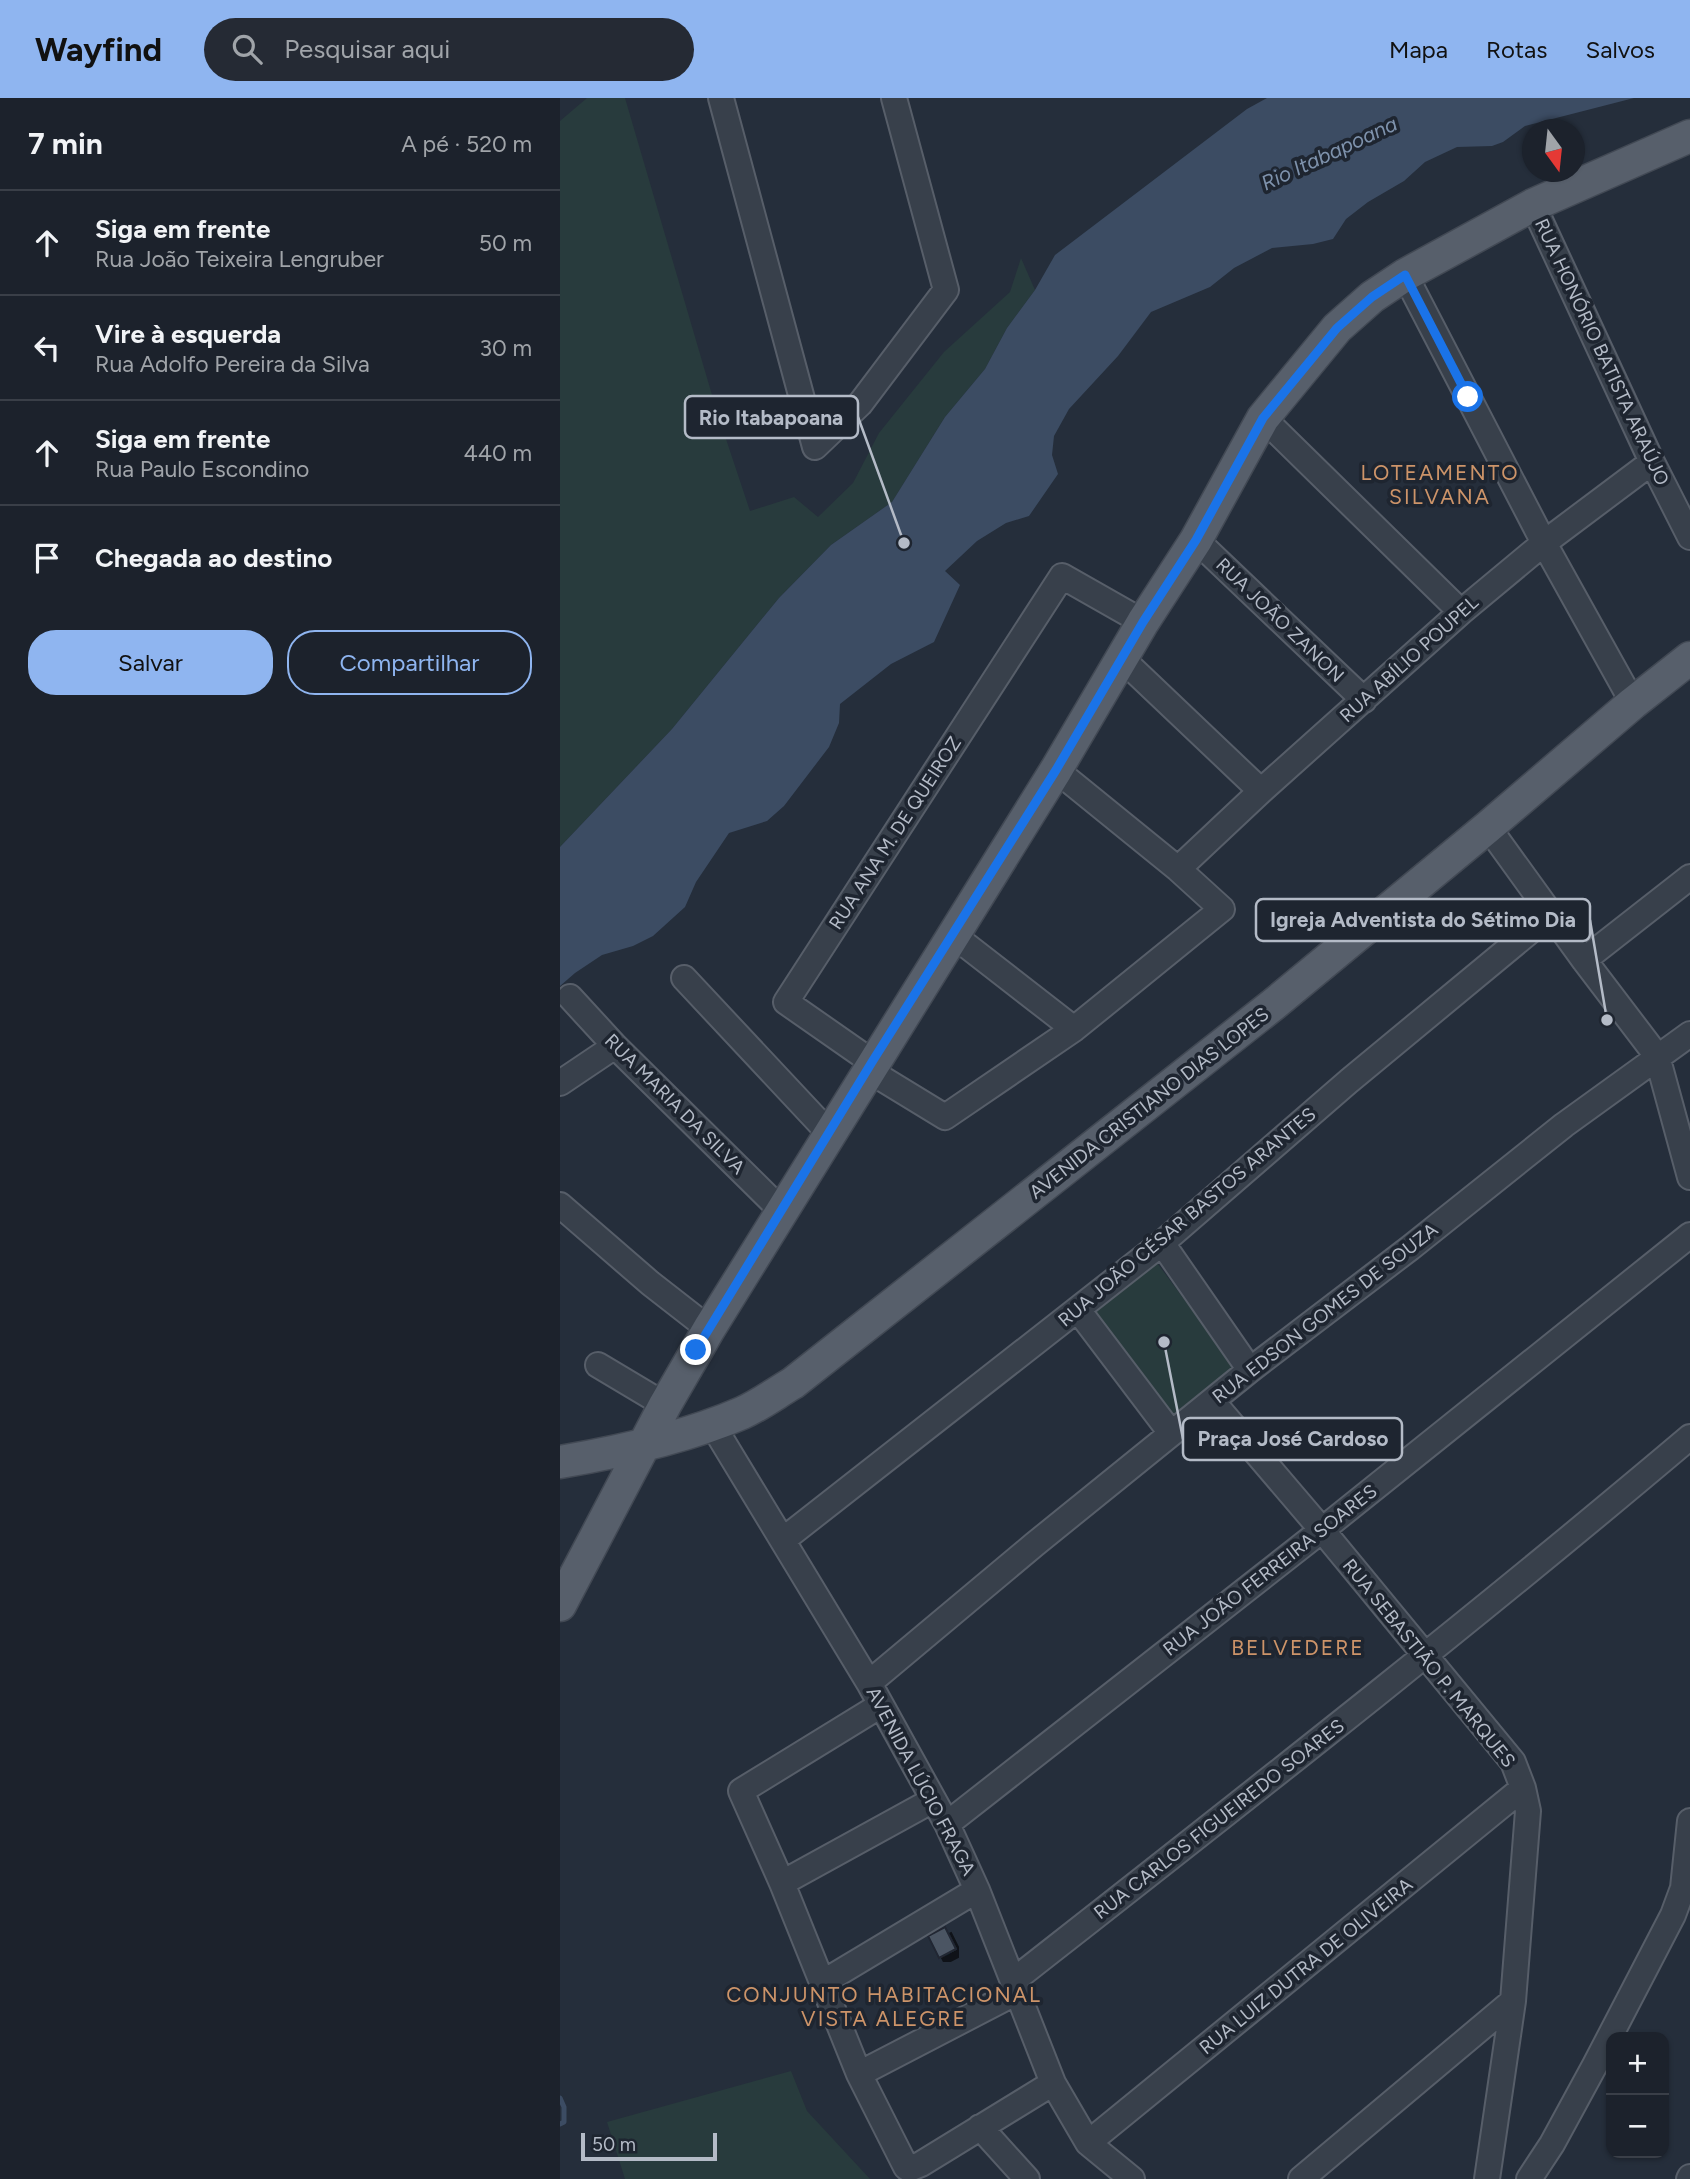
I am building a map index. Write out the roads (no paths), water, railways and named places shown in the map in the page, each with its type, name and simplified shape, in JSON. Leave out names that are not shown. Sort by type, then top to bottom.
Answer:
[{"type":"main road","points":[[560,1605],[665,1405],[709,1329],[1196,540],[1263,418],[1337,328],[1372,297],[1405,275],[1533,205],[1690,136]]},
{"type":"main road","name":"AVENIDA CRISTIANO DIAS LOPES","points":[[560,1462],[645,1443],[712,1424],[760,1404],[826,1359],[1274,1004],[1690,658]]},
{"type":"street","points":[[721,98],[816,447],[860,404],[946,290],[894,98]]},
{"type":"street","name":"RUA HONÓRIO BATISTA ARAÚJO","points":[[1533,205],[1652,462],[1690,537]]},
{"type":"street","points":[[1405,275],[1544,543],[1633,703]]},
{"type":"street","points":[[1263,418],[1461,612]]},
{"type":"street","name":"RUA ABÍLIO POUPEL","points":[[1178,869],[1461,612],[1544,543],[1652,462]]},
{"type":"street","name":"RUA JOÃO ZANON","points":[[1196,540],[1364,700]]},
{"type":"street","name":"RUA ANA M. DE QUEIROZ","points":[[870,1066],[786,1002],[1062,576],[1143,622]]},
{"type":"street","points":[[1121,658],[1261,791]]},
{"type":"street","points":[[870,1066],[945,1117],[1074,1029],[1222,909],[1178,869],[1056,770]]},
{"type":"street","points":[[1488,827],[1657,1056],[1681,1099],[1690,1177]]},
{"type":"street","points":[[1584,960],[1690,877]]},
{"type":"street","name":"RUA JOÃO CÉSAR BASTOS ARANTES","points":[[783,1540],[1162,1243],[1349,1081],[1552,913]]},
{"type":"street","points":[[953,935],[1074,1029]]},
{"type":"street","points":[[684,978],[830,1133]]},
{"type":"street","name":"RUA MARIA DA SILVA","points":[[570,997],[615,1046],[781,1210]]},
{"type":"street","name":"RUA EDSON GOMES DE SOUZA","points":[[869,1683],[1250,1370],[1410,1248],[1564,1125],[1690,1034]]},
{"type":"street","points":[[560,1083],[615,1046]]},
{"type":"street","points":[[560,1205],[650,1283],[709,1329]]},
{"type":"street","name":"RUA JOÃO FERREIRA SOARES","points":[[947,1824],[1322,1530],[1690,1236]]},
{"type":"street","points":[[1162,1243],[1250,1370]]},
{"type":"street","points":[[1077,1310],[1171,1433]]},
{"type":"street","points":[[598,1365],[665,1405]]},
{"type":"street","name":"RUA SEBASTIÃO P. MARQUES","points":[[1212,1401],[1513,1762],[1523,1788],[1528,1811],[1513,2001],[1487,2179]]},
{"type":"street","name":"AVENIDA LÚCIO FRAGA","points":[[712,1424],[869,1683],[947,1824],[978,1890],[1053,2083],[1088,2143],[1132,2179]]},
{"type":"street","name":"RUA CARLOS FIGUEIREDO SOARES","points":[[859,2074],[1015,1986],[1561,1546],[1690,1437]]},
{"type":"street","points":[[881,1705],[741,1791],[859,2074],[909,2169],[1053,2083]]},
{"type":"street","name":"RUA LUIZ DUTRA DE OLIVEIRA","points":[[1088,2143],[1523,1788]]},
{"type":"street","points":[[782,1884],[933,1800]]},
{"type":"street","points":[[1529,2179],[1552,2144],[1673,1915],[1683,1888],[1690,1821]]},
{"type":"street","points":[[822,1983],[978,1890]]},
{"type":"street","points":[[1301,2179],[1513,2001]]},
{"type":"street","points":[[980,2127],[1027,2179]]},
{"type":"water","name":"Rio Itabapoana","points":[[1267,98],[1634,98],[1552,119],[1522,119],[1522,128],[1503,142],[1492,146],[1457,147],[1425,162],[1404,181],[1368,202],[1346,219],[1333,239],[1272,248],[1234,268],[1210,287],[1151,312],[1118,356],[1069,409],[1054,436],[1052,455],[1058,474],[1029,516],[1006,523],[977,541],[945,571],[960,585],[934,642],[891,664],[840,704],[839,723],[829,747],[784,806],[767,821],[729,833],[696,882],[685,907],[653,936],[633,946],[602,955],[560,986],[560,847],[672,729],[779,598],[831,545],[892,502],[945,417],[985,369],[1007,328],[1035,290],[1055,255],[1247,109]]},
{"type":"waterway","points":[[560,2098],[564,2107],[564,2122],[560,2124]]},
{"type":"place","name":"Rio Itabapoana","points":[[904,543]]},
{"type":"place","name":"Igreja Adventista do Sétimo Dia","points":[[1607,1020]]},
{"type":"place","name":"Praça José Cardoso","points":[[1164,1342]]},
{"type":"district","name":"LOTEAMENTO SILVANA","points":[[1440,484]]},
{"type":"district","name":"BELVEDERE","points":[[1298,1647]]},
{"type":"district","name":"CONJUNTO HABITACIONAL VISTA ALEGRE","points":[[884,2006]]}]
